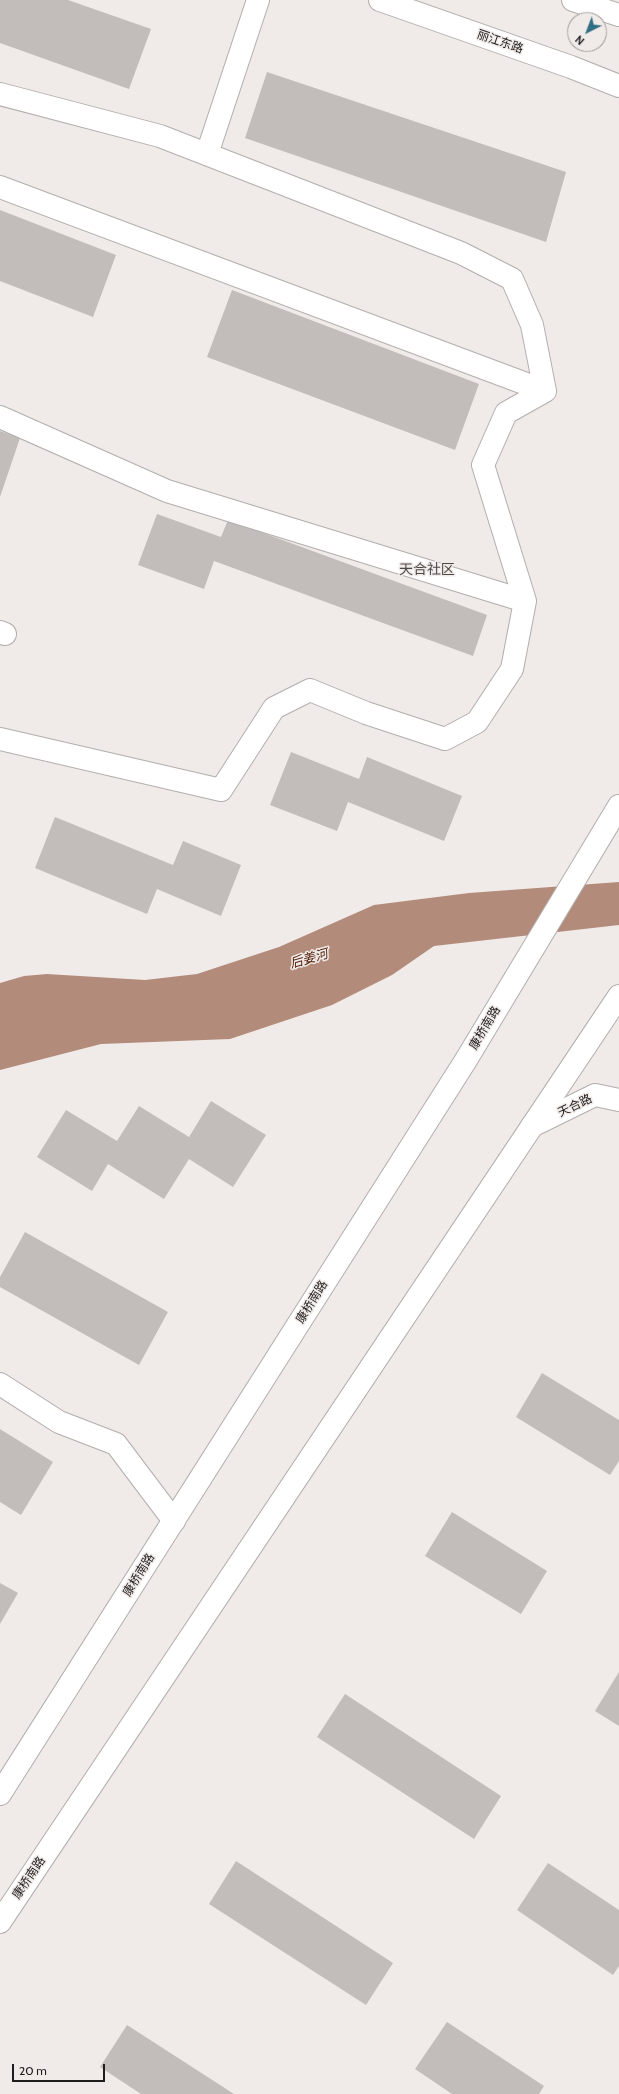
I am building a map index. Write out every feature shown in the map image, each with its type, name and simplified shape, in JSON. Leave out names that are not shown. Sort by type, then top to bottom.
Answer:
[{"type":"main road","points":[[207,154],[258,0]]},
{"type":"main road","name":"丽江东路","points":[[380,0],[571,67],[619,86]]},
{"type":"main road","points":[[572,0],[619,15]]},
{"type":"main road","points":[[0,94],[160,136],[461,253],[512,279],[532,325],[545,391]]},
{"type":"main road","points":[[0,187],[545,391]]},
{"type":"main road","points":[[0,739],[221,790],[274,708],[310,690],[366,713],[445,739],[477,722],[512,669],[525,601],[483,465],[506,413],[545,391]]},
{"type":"main road","points":[[0,416],[167,491],[525,601]]},
{"type":"main road","name":"康桥南路","points":[[0,1794],[497,1009],[618,808]]},
{"type":"main road","name":"康桥南路","points":[[0,1922],[619,996]]},
{"type":"main road","name":"天合路","points":[[532,1126],[595,1095],[619,1100]]},
{"type":"main road","points":[[0,1384],[59,1422],[116,1444],[174,1520]]},
{"type":"water","name":"后姜河","points":[[619,882],[619,925],[434,946],[392,975],[332,1005],[230,1039],[101,1044],[0,1070],[0,983],[24,976],[47,974],[145,980],[197,974],[279,947],[374,905],[469,893]]},
{"type":"building","points":[[0,0],[68,0],[151,29],[129,89],[0,43]]},
{"type":"building","points":[[267,72],[566,172],[546,242],[245,138]]},
{"type":"building","points":[[0,210],[116,255],[93,317],[0,281]]},
{"type":"building","points":[[232,290],[479,384],[455,450],[207,357]]},
{"type":"building","points":[[0,431],[20,438],[0,497]]},
{"type":"building","points":[[157,514],[221,537],[228,520],[487,615],[473,656],[214,561],[204,589],[138,565]]},
{"type":"building","points":[[291,752],[359,779],[367,757],[462,796],[444,841],[348,802],[337,831],[270,805]]},
{"type":"building","points":[[55,817],[173,865],[183,841],[241,865],[221,916],[157,889],[147,914],[35,868]]},
{"type":"building","points":[[211,1101],[266,1135],[233,1187],[189,1159],[164,1199],[108,1164],[92,1191],[37,1157],[66,1110],[117,1141],[139,1106],[189,1137]]},
{"type":"building","points":[[25,1232],[168,1312],[139,1365],[0,1287],[0,1277]]},
{"type":"building","points":[[542,1373],[619,1420],[619,1461],[610,1475],[516,1417]]},
{"type":"building","points":[[0,1429],[53,1462],[21,1515],[0,1502]]},
{"type":"building","points":[[452,1512],[547,1571],[521,1614],[425,1556]]},
{"type":"building","points":[[0,1583],[18,1593],[0,1624]]},
{"type":"building","points":[[619,1672],[619,1726],[595,1711]]},
{"type":"building","points":[[345,1694],[501,1796],[474,1839],[317,1737]]},
{"type":"building","points":[[236,1861],[393,1963],[366,2005],[209,1904]]},
{"type":"building","points":[[548,1863],[619,1910],[619,1966],[613,1975],[517,1910]]},
{"type":"building","points":[[447,2022],[544,2086],[539,2094],[452,2094],[415,2069]]},
{"type":"building","points":[[127,2025],[234,2094],[141,2094],[100,2067]]},
{"type":"district","name":"天合社区","points":[[427,570]]}]
